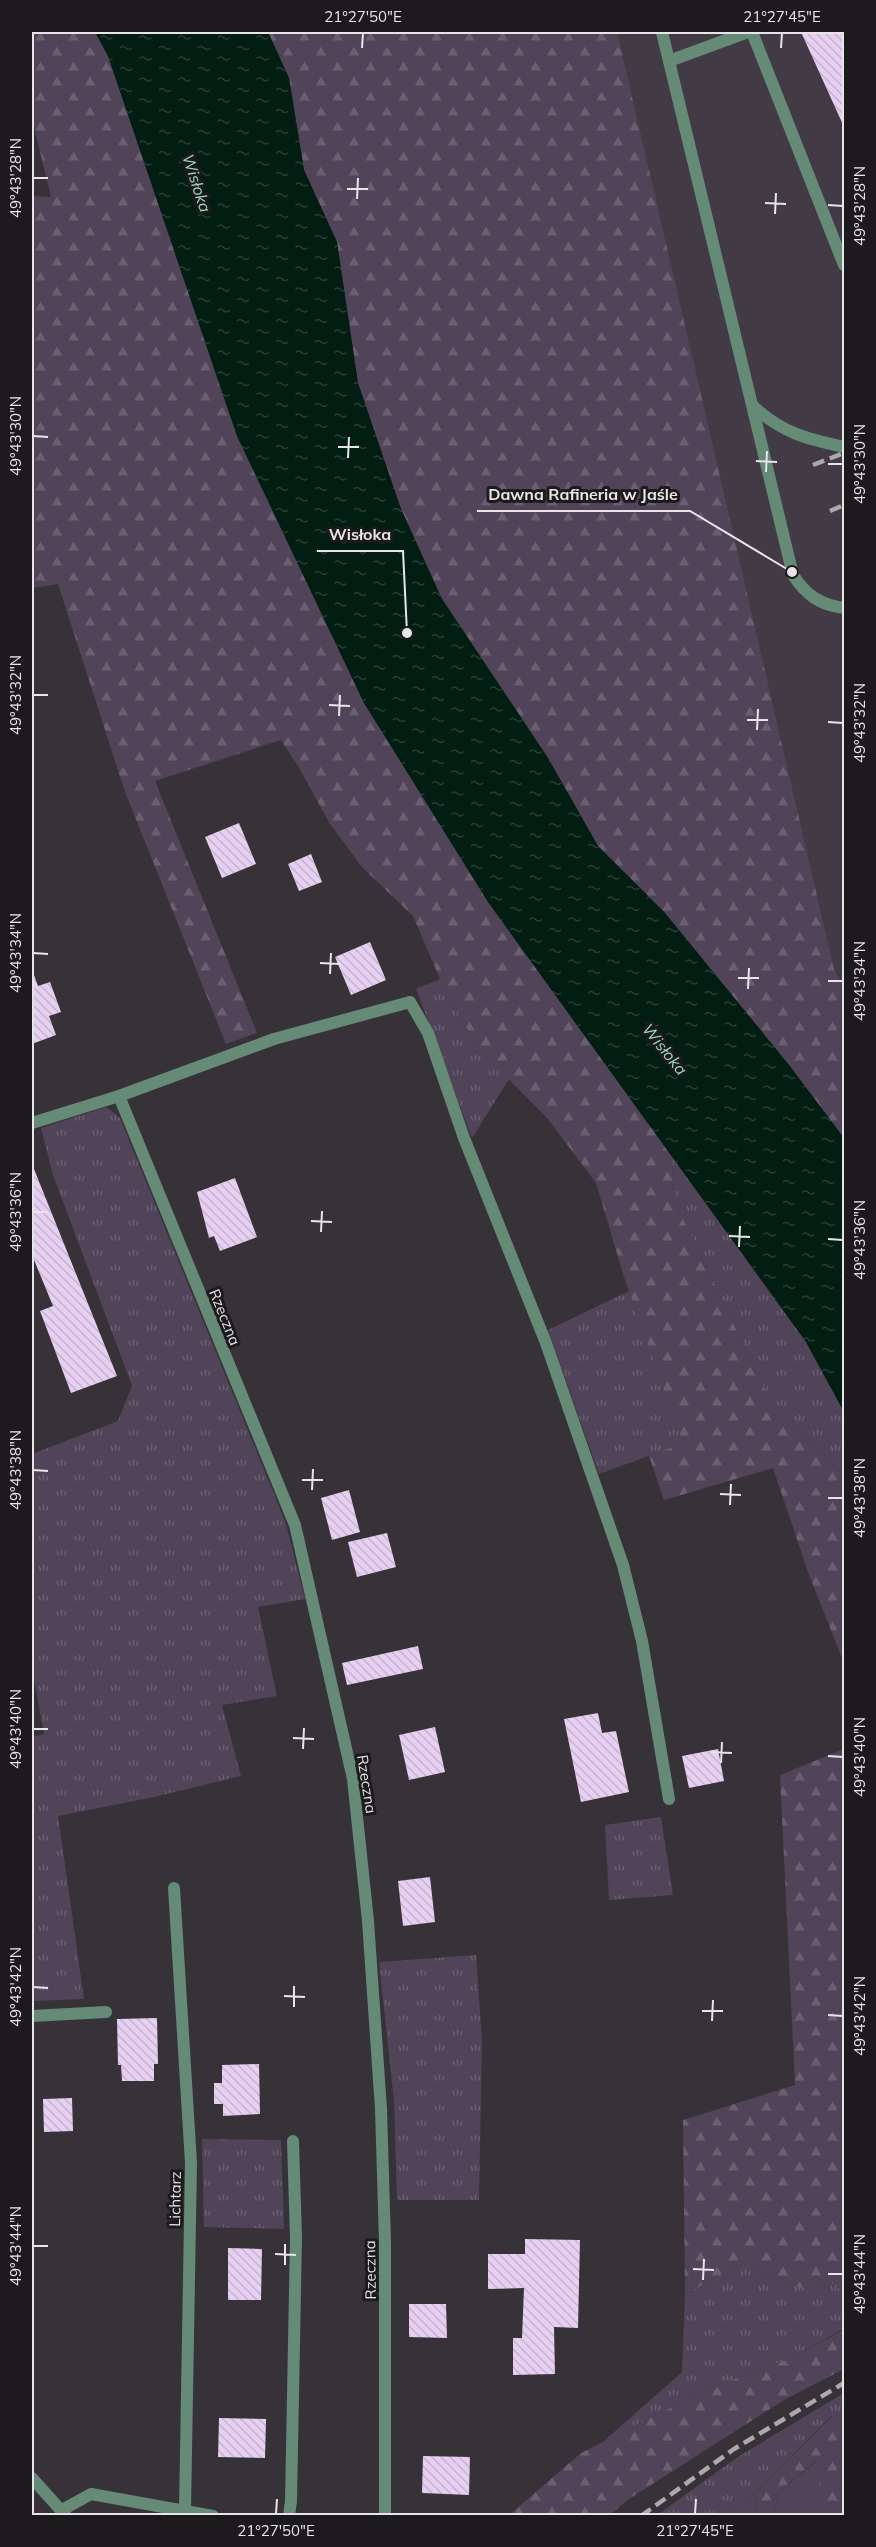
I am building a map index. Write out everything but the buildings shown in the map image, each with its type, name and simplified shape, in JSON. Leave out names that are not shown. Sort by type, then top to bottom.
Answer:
[{"type":"street","points":[[663,32],[793,575],[802,589],[814,599],[844,608]]},
{"type":"street","points":[[669,61],[750,32],[844,265]]},
{"type":"street","points":[[753,406],[773,424],[789,432],[844,447]]},
{"type":"street","points":[[32,1123],[119,1096],[274,1039],[410,1002],[428,1033],[464,1138],[546,1343],[623,1565],[642,1641],[669,1799]]},
{"type":"street","name":"Rzeczna","points":[[119,1096],[295,1525],[353,1779],[368,1921],[381,2109],[385,2253],[385,2516]]},
{"type":"street","name":"Lichtarz","points":[[174,1888],[190,2163],[185,2510]]},
{"type":"street","points":[[32,2016],[106,2012]]},
{"type":"street","points":[[289,2516],[296,2238],[293,2141]]},
{"type":"street","points":[[32,2478],[64,2513],[91,2494],[213,2516]]},
{"type":"shaded area","points":[[616,32],[844,32],[844,987],[834,969]]},
{"type":"green space","points":[[32,32],[95,32],[108,56],[237,436],[364,703],[488,902],[672,1157],[674,1200],[767,1394],[844,1476],[844,1663],[809,1575],[773,1468],[664,1500],[649,1456],[683,1443],[624,1277],[596,1183],[548,1119],[477,1047],[440,979],[413,916],[362,867],[330,824],[281,740],[155,781],[257,1033],[226,1044],[125,792],[58,584],[32,588],[32,196],[51,197],[32,119]]},
{"type":"green space","points":[[268,32],[617,32],[834,969],[844,987],[844,1138],[789,1065],[665,913],[598,846],[548,758],[442,599],[401,509],[358,383],[337,242],[304,170],[289,78]]},
{"type":"green space","points":[[440,979],[477,1047],[509,1079],[472,1138],[416,989]]},
{"type":"green space","points":[[106,1107],[120,1118],[274,1494],[286,1524],[305,1599],[258,1607],[277,1696],[222,1705],[241,1776],[154,1797],[58,1816],[84,1999],[32,2001],[32,1737],[44,1734],[32,1669],[32,1454],[118,1421],[132,1386],[53,1175],[41,1128]]},
{"type":"green space","points":[[672,1157],[806,1342],[844,1412],[844,1476],[767,1394],[674,1200]]},
{"type":"green space","points":[[629,1291],[684,1443],[599,1474],[548,1330]]},
{"type":"green space","points":[[844,1749],[844,2295],[835,2283],[802,2288],[771,2278],[746,2262],[685,2294],[683,2120],[795,2085],[780,1775]]},
{"type":"green space","points":[[661,1817],[673,1895],[609,1900],[605,1825]]},
{"type":"green space","points":[[476,1955],[482,2041],[479,2200],[397,2200],[394,2101],[379,1962]]},
{"type":"green space","points":[[202,2139],[281,2140],[284,2229],[204,2227]]},
{"type":"green space","points":[[746,2262],[771,2278],[802,2288],[835,2283],[844,2295],[843,2329],[792,2358],[712,2387],[603,2442],[682,2372],[685,2294]]},
{"type":"green space","points":[[844,2301],[844,2369],[784,2400],[629,2499],[610,2515],[509,2515],[581,2453],[712,2387],[792,2358],[843,2330]]},
{"type":"green space","points":[[844,2393],[844,2414],[830,2417],[755,2494],[725,2515],[656,2516],[736,2458]]},
{"type":"green space","points":[[844,2414],[844,2515],[822,2515],[816,2461],[777,2493],[775,2515],[758,2515],[755,2494],[831,2417]]},
{"type":"green space","points":[[817,2461],[822,2515],[775,2515],[777,2493]]},
{"type":"green space","points":[[755,2494],[758,2515],[725,2515]]},
{"type":"water","points":[[95,32],[268,32],[289,78],[304,170],[337,242],[358,383],[401,509],[442,599],[548,758],[598,846],[665,913],[789,1065],[844,1138],[844,1412],[806,1342],[488,902],[364,703],[237,436],[108,56]]},
{"type":"railway","points":[[813,465],[844,453]]},
{"type":"railway","points":[[830,511],[844,505]]},
{"type":"railway","points":[[641,2516],[734,2449],[844,2383]]},
{"type":"place","name":"Dawna Rafineria w Jaśle","points":[[792,572]]},
{"type":"place","name":"Wisłoka","points":[[407,633]]}]
